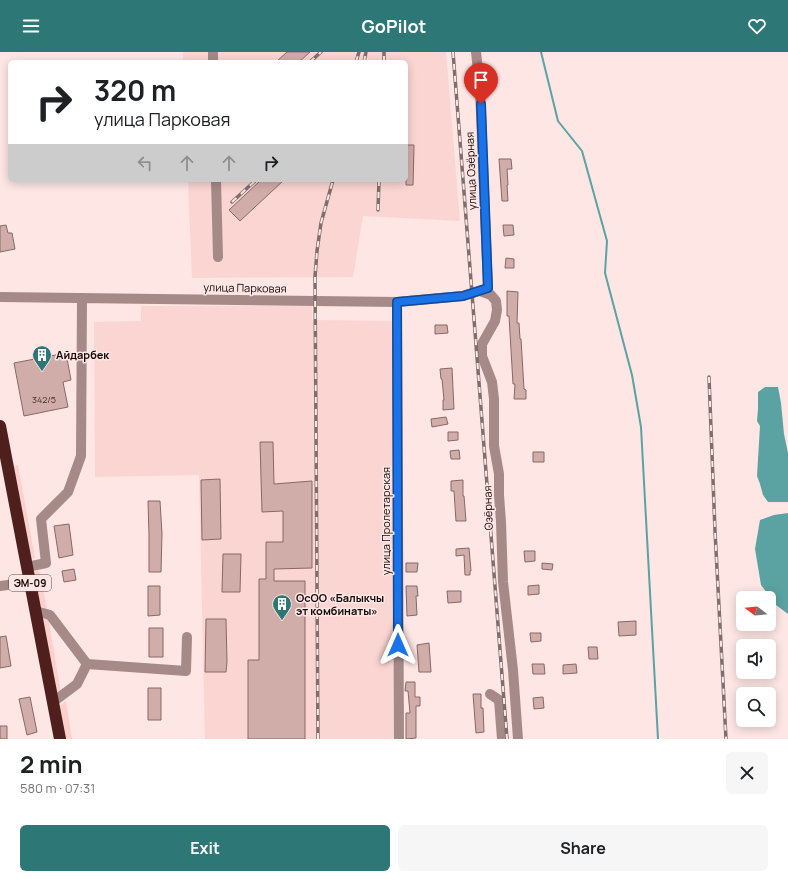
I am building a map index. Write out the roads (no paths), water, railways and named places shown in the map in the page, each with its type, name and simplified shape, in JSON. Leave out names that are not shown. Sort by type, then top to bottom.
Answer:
[{"type":"highway","name":"ЭМ-09","points":[[0,426],[60,739]]},
{"type":"street","name":"улица Озёрная","points":[[476,52],[480,89],[484,290]]},
{"type":"street","points":[[216,182],[218,257]]},
{"type":"street","name":"улица Парковая","points":[[0,297],[397,302],[463,296],[484,290]]},
{"type":"street","name":"Озёрная","points":[[484,290],[496,301],[497,310],[495,321],[482,344],[482,356],[492,382],[494,399],[494,446],[499,474],[503,582],[513,670],[518,739]]},
{"type":"street","points":[[27,567],[46,563],[41,519],[68,492],[81,456],[82,298]]},
{"type":"street","name":"улица Пролетарская","points":[[397,302],[399,739]]},
{"type":"street","points":[[0,586],[30,582]]},
{"type":"street","points":[[36,611],[50,615],[87,664],[186,671],[187,637]]},
{"type":"street","points":[[53,702],[77,684],[87,664]]},
{"type":"street","points":[[490,694],[499,700],[502,739]]},
{"type":"water","points":[[765,387],[778,387],[788,453],[788,502],[768,502],[763,495],[757,476],[760,426],[757,421],[758,392]]},
{"type":"water","points":[[788,513],[788,614],[776,605],[776,591],[766,591],[761,585],[755,549],[760,520],[774,515]]},
{"type":"waterway","points":[[541,52],[558,121],[582,151],[607,241],[605,273],[632,375],[641,427],[658,739]]},
{"type":"railway","points":[[312,60],[321,52]]},
{"type":"railway","points":[[357,60],[359,52]]},
{"type":"railway","points":[[364,60],[366,52]]},
{"type":"railway","points":[[384,52],[384,60]]},
{"type":"railway","points":[[453,52],[507,739]]},
{"type":"railway","points":[[232,202],[254,182]]},
{"type":"railway","points":[[318,739],[315,277],[321,223],[332,182]]},
{"type":"railway","points":[[378,210],[379,182]]},
{"type":"railway","points":[[709,377],[715,531],[726,739]]},
{"type":"place","name":"Айдарбек","points":[[42,372]]},
{"type":"place","name":"ОсОО «Балыкчы эт комбинаты»","points":[[282,621]]}]
